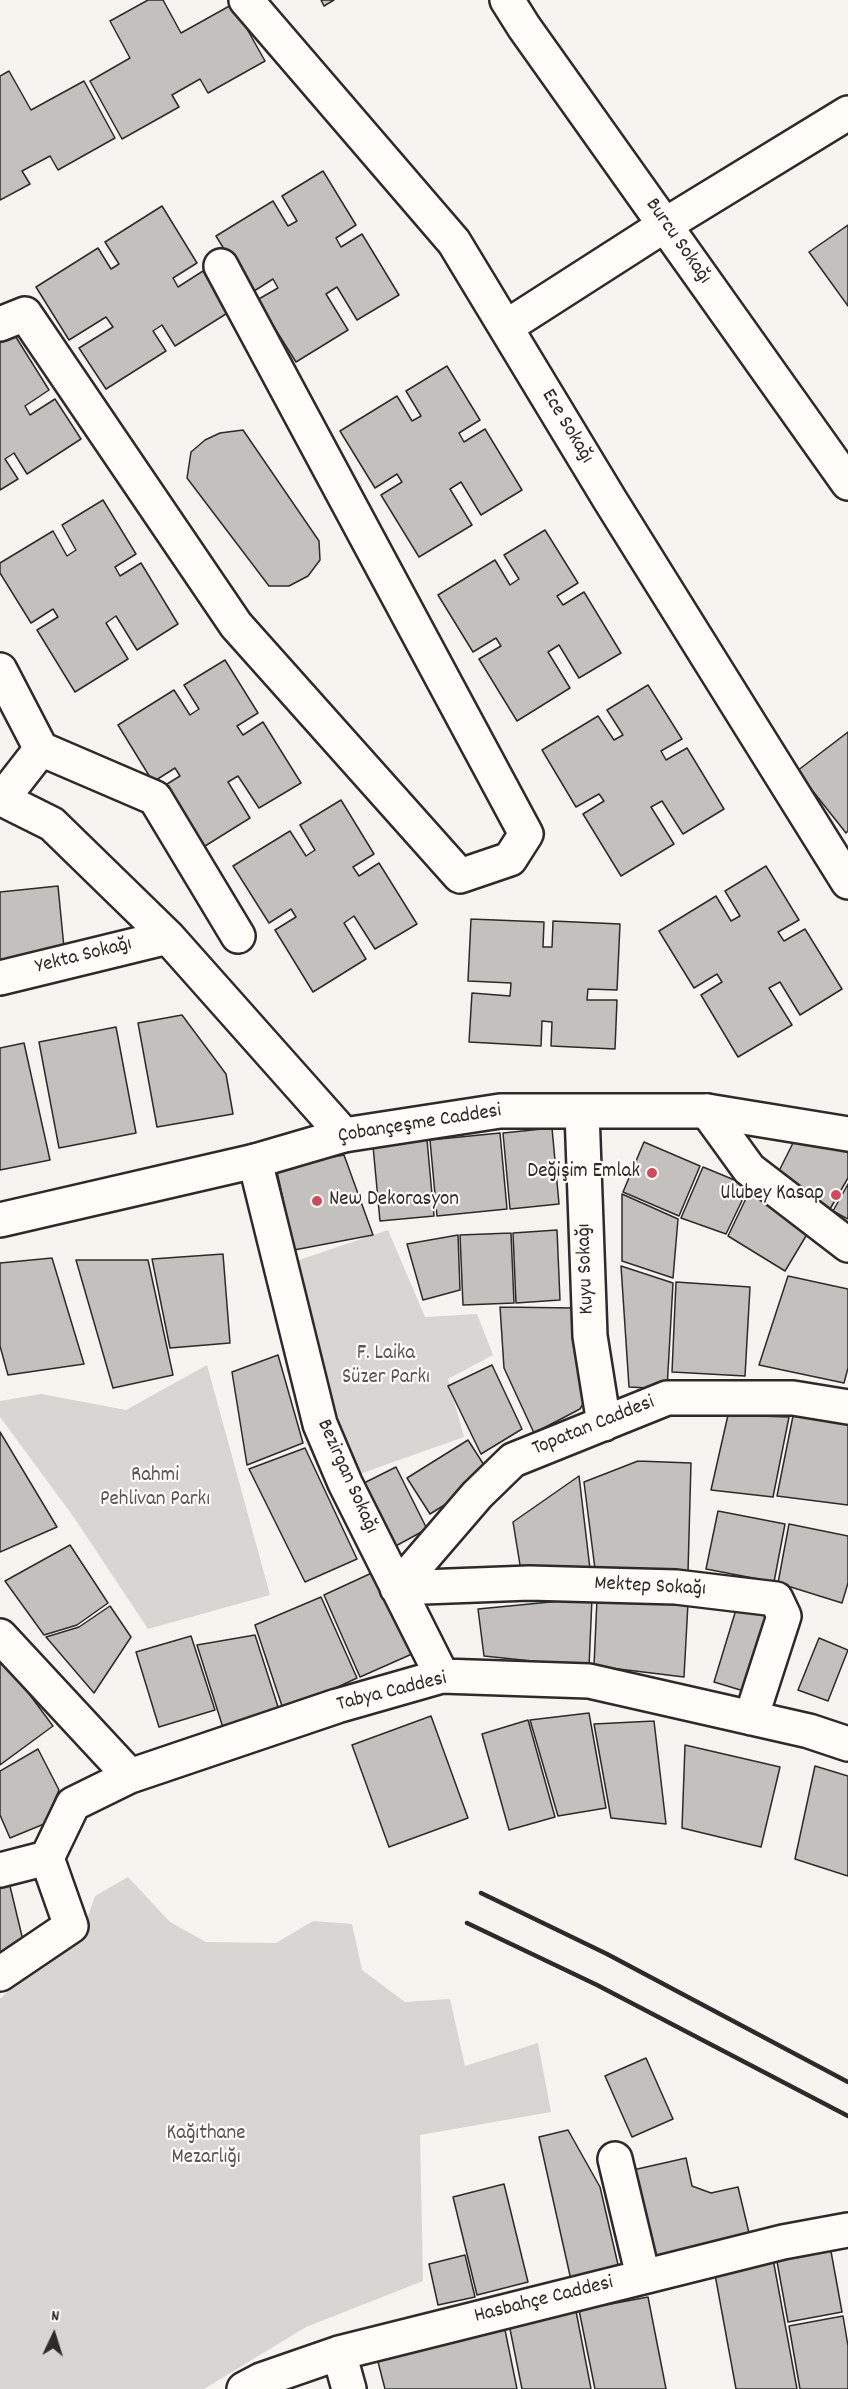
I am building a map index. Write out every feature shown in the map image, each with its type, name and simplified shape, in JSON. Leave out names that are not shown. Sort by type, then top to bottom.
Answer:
[{"type":"street","name":"Ece Sokağı","points":[[246,0],[454,242],[848,882]]},
{"type":"street","name":"Burcu Sokağı","points":[[507,0],[848,483]]},
{"type":"street","points":[[506,327],[665,225],[848,113]]},
{"type":"street","points":[[0,324],[25,314],[236,625],[460,876],[510,859],[526,834],[221,266]]},
{"type":"street","points":[[0,670],[41,748],[155,798],[238,936]]},
{"type":"street","points":[[41,748],[1,799],[52,824],[168,937],[344,1135]]},
{"type":"street","name":"Yekta Sokağı","points":[[0,978],[168,937]]},
{"type":"street","name":"Çobançeşme Caddesi","points":[[0,1220],[255,1161],[344,1135],[500,1111],[706,1111],[848,1134]]},
{"type":"street","points":[[706,1111],[749,1169],[848,1245]]},
{"type":"street","name":"Kuyu Sokağı","points":[[582,1112],[590,1336],[604,1424]]},
{"type":"street","name":"Bezirgan Sokağı","points":[[255,1161],[320,1425],[345,1484],[442,1676]]},
{"type":"street","name":"Topatan Caddesi","points":[[397,1588],[477,1495],[513,1460],[667,1398],[793,1398],[848,1407]]},
{"type":"street","name":"Mektep Sokağı","points":[[397,1588],[529,1583],[676,1587],[776,1599],[784,1616],[751,1718]]},
{"type":"street","points":[[0,1636],[130,1776]]},
{"type":"street","name":"Tabya Caddesi","points":[[47,1858],[73,1804],[130,1776],[337,1706],[442,1676],[589,1681],[809,1731],[848,1744]]},
{"type":"street","points":[[0,1870],[47,1858],[71,1926],[0,1974]]},
{"type":"street","points":[[615,2159],[643,2276]]},
{"type":"street","name":"Hasbahçe Caddesi","points":[[244,2389],[261,2380],[339,2353],[783,2242],[848,2230]]},
{"type":"street","points":[[339,2353],[350,2389]]},
{"type":"green space","name":"F. Laika Süzer Parkı","points":[[388,1230],[425,1317],[477,1314],[493,1355],[448,1379],[464,1437],[351,1477],[290,1263]]},
{"type":"green space","name":"Rahmi Pehlivan Parkı","points":[[207,1365],[270,1595],[148,1629],[73,1516],[0,1417],[0,1401],[41,1394],[126,1410]]},
{"type":"green space","name":"Kağıthane Mezarlığı","points":[[128,1877],[170,1922],[206,1942],[276,1943],[313,1921],[352,1924],[362,1970],[405,2002],[450,1999],[465,2066],[538,2043],[551,2112],[420,2135],[423,2281],[306,2327],[204,2389],[0,2389],[0,1999],[18,1981],[80,1940],[95,1896]]},
{"type":"building","points":[[148,0],[163,0],[181,33],[233,4],[265,61],[208,93],[200,79],[172,95],[179,107],[122,139],[90,81],[130,58],[110,21]]},
{"type":"building","points":[[321,0],[334,0],[324,6]]},
{"type":"building","points":[[9,71],[31,110],[84,81],[115,138],[58,170],[50,156],[22,171],[30,184],[0,200],[0,76]]},
{"type":"building","points":[[323,171],[356,225],[336,238],[341,247],[362,234],[399,295],[357,320],[337,287],[326,294],[348,330],[296,362],[257,300],[278,288],[273,279],[251,293],[216,236],[273,201],[288,226],[297,221],[282,196]]},
{"type":"building","points":[[162,206],[197,263],[173,278],[178,287],[203,271],[229,312],[175,346],[162,325],[153,331],[166,351],[106,389],[79,348],[113,327],[106,317],[69,340],[36,287],[98,248],[111,269],[119,264],[105,242]]},
{"type":"building","points":[[848,225],[848,306],[809,252]]},
{"type":"building","points":[[14,334],[49,390],[25,406],[30,415],[55,399],[81,439],[27,474],[14,453],[5,459],[18,479],[0,490],[0,343]]},
{"type":"building","points":[[447,366],[480,420],[459,433],[464,442],[485,429],[522,490],[481,515],[461,482],[450,489],[472,525],[419,557],[381,495],[402,482],[397,474],[375,488],[340,431],[397,396],[412,421],[421,416],[406,391]]},
{"type":"building","points":[[243,430],[319,541],[320,560],[308,576],[289,586],[269,586],[187,478],[191,452],[205,440],[220,433]]},
{"type":"building","points":[[103,500],[136,554],[115,567],[120,576],[141,563],[178,624],[137,650],[116,616],[106,623],[128,659],[75,692],[37,630],[58,617],[53,609],[31,623],[0,573],[0,563],[53,531],[67,556],[76,550],[62,525]]},
{"type":"building","points":[[545,530],[578,583],[557,596],[563,605],[584,592],[621,653],[579,678],[559,645],[548,652],[570,688],[517,721],[479,659],[501,646],[496,638],[473,652],[438,595],[495,560],[510,585],[519,579],[504,555]]},
{"type":"building","points":[[225,660],[258,713],[237,726],[243,735],[263,722],[301,783],[259,808],[238,776],[228,782],[250,818],[197,851],[159,789],[180,776],[175,768],[153,782],[118,725],[174,690],[190,715],[199,709],[184,685]]},
{"type":"building","points":[[648,685],[682,739],[661,751],[666,760],[687,748],[724,809],[683,834],[662,801],[651,807],[674,844],[621,876],[583,814],[604,801],[599,794],[576,807],[542,750],[598,716],[614,740],[623,735],[607,710]]},
{"type":"building","points":[[848,732],[848,831],[846,833],[797,771]]},
{"type":"building","points":[[341,800],[374,854],[353,867],[359,876],[379,863],[417,924],[375,949],[354,916],[344,923],[366,959],[313,992],[275,930],[296,917],[291,909],[269,923],[233,866],[290,831],[306,856],[315,850],[300,825]]},
{"type":"building","points":[[766,866],[799,920],[778,932],[784,941],[805,929],[842,989],[800,1015],[780,982],[769,988],[792,1025],[738,1057],[701,995],[722,982],[717,974],[694,988],[659,931],[716,896],[731,921],[740,916],[725,891]]},
{"type":"building","points":[[58,886],[65,958],[0,964],[0,892]]},
{"type":"building","points":[[471,919],[544,922],[543,947],[552,947],[553,921],[620,924],[617,990],[588,989],[587,1000],[617,1000],[615,1049],[551,1046],[552,1022],[542,1021],[541,1046],[469,1042],[472,993],[510,996],[511,983],[468,981]]},
{"type":"building","points":[[182,1015],[226,1074],[233,1114],[157,1127],[138,1023]]},
{"type":"building","points":[[116,1027],[136,1133],[59,1148],[39,1042]]},
{"type":"building","points":[[24,1043],[50,1160],[0,1170],[0,1048]]},
{"type":"building","points":[[552,1128],[559,1204],[510,1209],[503,1133]]},
{"type":"building","points":[[500,1133],[507,1209],[437,1216],[430,1140]]},
{"type":"building","points":[[798,1133],[848,1152],[848,1178],[830,1209],[779,1171]]},
{"type":"building","points":[[427,1140],[434,1216],[380,1221],[373,1146]]},
{"type":"building","points":[[644,1142],[700,1166],[679,1216],[623,1192]]},
{"type":"building","points":[[344,1155],[373,1235],[294,1250],[276,1167]]},
{"type":"building","points":[[703,1167],[749,1186],[726,1234],[681,1218]]},
{"type":"building","points":[[848,1184],[848,1219],[833,1211]]},
{"type":"building","points":[[751,1188],[812,1226],[785,1271],[728,1236]]},
{"type":"building","points":[[622,1194],[678,1219],[673,1278],[622,1261]]},
{"type":"building","points":[[557,1230],[560,1300],[516,1303],[513,1233]]},
{"type":"building","points":[[511,1233],[514,1303],[463,1305],[460,1235]]},
{"type":"building","points":[[458,1235],[460,1290],[423,1300],[407,1244]]},
{"type":"building","points":[[223,1254],[230,1343],[170,1348],[152,1259]]},
{"type":"building","points":[[52,1258],[84,1364],[8,1375],[0,1346],[0,1263]]},
{"type":"building","points":[[76,1260],[148,1260],[173,1375],[113,1388]]},
{"type":"building","points":[[621,1266],[673,1283],[667,1389],[629,1387]]},
{"type":"building","points":[[788,1276],[848,1289],[848,1368],[844,1383],[759,1365]]},
{"type":"building","points":[[676,1282],[750,1287],[745,1376],[672,1372]]},
{"type":"building","points":[[500,1307],[574,1308],[590,1392],[580,1409],[534,1433],[504,1368]]},
{"type":"building","points":[[278,1355],[303,1443],[247,1465],[232,1372]]},
{"type":"building","points":[[492,1365],[522,1429],[481,1454],[448,1386]]},
{"type":"building","points":[[728,1415],[789,1417],[773,1497],[711,1490]]},
{"type":"building","points":[[793,1416],[848,1423],[848,1505],[777,1496]]},
{"type":"building","points":[[0,1432],[57,1527],[0,1552]]},
{"type":"building","points":[[468,1440],[491,1476],[430,1514],[407,1478]]},
{"type":"building","points":[[305,1448],[357,1559],[305,1582],[249,1469]]},
{"type":"building","points":[[638,1461],[691,1463],[688,1572],[595,1569],[584,1482]]},
{"type":"building","points":[[396,1467],[427,1529],[392,1548],[360,1485]]},
{"type":"building","points":[[579,1476],[590,1569],[521,1571],[513,1522]]},
{"type":"building","points":[[718,1511],[785,1524],[774,1582],[706,1569]]},
{"type":"building","points":[[789,1524],[848,1536],[848,1583],[842,1603],[778,1583]]},
{"type":"building","points":[[70,1545],[108,1603],[77,1625],[44,1635],[5,1581]]},
{"type":"building","points":[[376,1571],[412,1654],[360,1677],[324,1595]]},
{"type":"building","points":[[321,1597],[357,1678],[284,1712],[255,1625]]},
{"type":"building","points":[[592,1598],[589,1667],[484,1656],[478,1609]]},
{"type":"building","points":[[597,1599],[688,1603],[684,1677],[594,1666]]},
{"type":"building","points":[[738,1603],[771,1614],[747,1692],[714,1682]]},
{"type":"building","points":[[110,1606],[131,1637],[94,1693],[46,1637],[79,1627]]},
{"type":"building","points":[[255,1635],[280,1713],[224,1731],[197,1645]]},
{"type":"building","points":[[191,1636],[215,1710],[159,1727],[136,1652]]},
{"type":"building","points":[[819,1638],[848,1650],[828,1701],[798,1690]]},
{"type":"building","points":[[0,1655],[53,1726],[0,1765]]},
{"type":"building","points":[[589,1713],[606,1808],[558,1816],[530,1720]]},
{"type":"building","points":[[431,1716],[468,1818],[389,1847],[352,1745]]},
{"type":"building","points":[[528,1720],[555,1817],[509,1830],[482,1734]]},
{"type":"building","points":[[654,1721],[666,1824],[611,1818],[594,1724]]},
{"type":"building","points":[[685,1745],[780,1767],[761,1847],[682,1828]]},
{"type":"building","points":[[38,1749],[59,1790],[44,1824],[10,1838],[0,1815],[0,1771]]},
{"type":"building","points":[[815,1766],[848,1776],[848,1876],[795,1859]]},
{"type":"building","points":[[9,1882],[26,1953],[0,1960],[0,1884]]},
{"type":"building","points":[[646,2058],[673,2119],[632,2137],[605,2076]]},
{"type":"building","points":[[568,2130],[600,2187],[619,2269],[571,2280],[539,2137]]},
{"type":"building","points":[[686,2158],[692,2186],[711,2193],[738,2187],[750,2237],[654,2260],[633,2170]]},
{"type":"building","points":[[504,2184],[528,2282],[477,2295],[453,2197]]},
{"type":"building","points":[[830,2246],[842,2312],[788,2322],[776,2256]]},
{"type":"building","points":[[465,2255],[475,2297],[438,2305],[429,2264]]},
{"type":"building","points":[[773,2259],[797,2389],[736,2389],[714,2269]]},
{"type":"building","points":[[648,2297],[666,2389],[595,2389],[579,2310]]},
{"type":"building","points":[[576,2311],[591,2389],[522,2389],[509,2324]]},
{"type":"building","points":[[843,2316],[848,2346],[848,2389],[800,2389],[789,2326]]},
{"type":"building","points":[[504,2325],[517,2389],[385,2389],[377,2358]]},
{"type":"railway","points":[[481,1893],[607,1954],[848,2082]]},
{"type":"railway","points":[[467,1923],[597,1985],[848,2116]]},
{"type":"place","name":"Değişim Emlak","points":[[652,1173]]},
{"type":"place","name":"Ulubey Kasap","points":[[836,1195]]},
{"type":"place","name":"New Dekorasyon","points":[[317,1201]]}]
